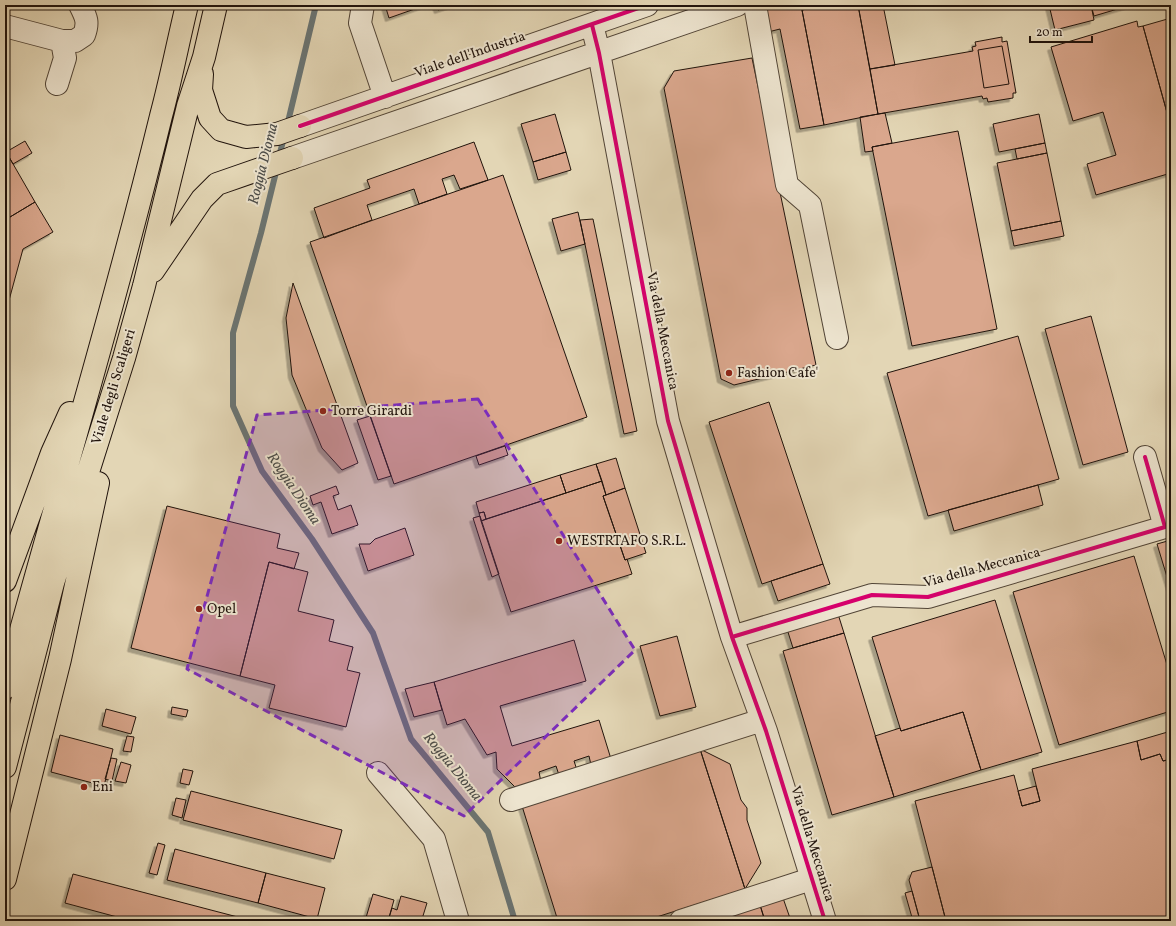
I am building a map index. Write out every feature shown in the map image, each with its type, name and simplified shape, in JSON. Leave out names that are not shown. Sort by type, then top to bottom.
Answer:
[{"type":"highway","name":"Viale degli Scaligeri","points":[[5,688],[99,352],[162,115],[187,5]]},
{"type":"highway","name":"Viale degli Scaligeri","points":[[5,767],[53,583],[124,358],[144,286],[188,106],[204,57],[216,5]]},
{"type":"highway","points":[[204,57],[201,90],[210,118],[221,130],[246,137],[277,134],[300,126]]},
{"type":"highway","points":[[144,286],[202,199],[217,184],[292,158]]},
{"type":"highway","points":[[5,581],[52,453],[99,352]]},
{"type":"highway","points":[[5,879],[60,659],[124,358]]},
{"type":"street","points":[[5,26],[62,41],[75,41],[84,35],[87,27],[87,18],[80,5]]},
{"type":"street","points":[[363,5],[360,23],[385,97]]},
{"type":"street","name":"Viale dell'Industria","points":[[300,126],[648,5]]},
{"type":"street","points":[[292,158],[737,5]]},
{"type":"street","points":[[755,5],[787,185],[810,206],[836,338]]},
{"type":"street","name":"Via della Meccanica","points":[[592,25],[599,53],[668,421],[732,637],[762,720],[824,921]]},
{"type":"street","points":[[57,84],[65,58],[62,41]]},
{"type":"street","name":"Via della Meccanica","points":[[732,637],[872,595],[928,597],[1165,527],[1145,457]]},
{"type":"street","points":[[511,800],[762,720]]},
{"type":"street","points":[[378,773],[434,839],[458,921]]},
{"type":"street","name":"Via della Meccanica","points":[[681,921],[811,879]]},
{"type":"highlighted area","points":[[478,399],[635,650],[464,816],[187,669],[257,415]]},
{"type":"building","points":[[385,5],[426,5],[389,18]]},
{"type":"building","points":[[436,5],[453,5],[438,10]]},
{"type":"building","points":[[776,5],[826,5],[802,10],[824,125],[800,129],[780,29],[764,33],[761,10]]},
{"type":"building","points":[[826,5],[858,5],[878,114],[824,125],[802,10]]},
{"type":"building","points":[[858,5],[883,5],[895,65],[870,69]]},
{"type":"building","points":[[1049,5],[1091,5],[1094,20],[1055,30]]},
{"type":"building","points":[[1091,5],[1131,5],[1094,16]]},
{"type":"building","points":[[1171,18],[1171,127],[1143,26]]},
{"type":"building","points":[[1137,21],[1138,27],[1143,26],[1171,127],[1171,173],[1096,195],[1087,164],[1116,155],[1103,112],[1073,121],[1051,47]]},
{"type":"building","points":[[1002,37],[1002,42],[1007,41],[1016,93],[1013,93],[1013,98],[988,102],[987,98],[983,99],[982,96],[878,114],[870,69],[973,51],[972,47],[976,46],[975,42]]},
{"type":"building","points":[[1002,46],[1009,84],[984,88],[978,50]]},
{"type":"building","points":[[752,58],[816,365],[734,385],[721,379],[664,88],[674,71]]},
{"type":"building","points":[[885,113],[892,143],[872,147],[873,151],[865,152],[860,117]]},
{"type":"building","points":[[555,114],[566,152],[533,162],[521,124]]},
{"type":"building","points":[[1039,114],[1045,143],[999,152],[993,124]]},
{"type":"building","points":[[958,131],[997,329],[912,346],[872,147]]},
{"type":"building","points":[[25,141],[32,153],[13,164],[6,152]]},
{"type":"building","points":[[474,142],[488,180],[460,189],[454,175],[442,179],[447,194],[419,204],[414,189],[367,205],[372,220],[324,238],[314,208],[370,188],[367,180]]},
{"type":"building","points":[[1045,143],[1047,153],[1017,159],[1015,149]]},
{"type":"building","points":[[5,150],[35,202],[5,220]]},
{"type":"building","points":[[566,152],[571,170],[538,180],[533,162]]},
{"type":"building","points":[[1047,153],[1061,221],[1011,231],[997,163]]},
{"type":"building","points":[[503,175],[587,417],[394,484],[310,242]]},
{"type":"building","points":[[35,202],[53,232],[23,249],[5,315],[5,220]]},
{"type":"building","points":[[578,212],[585,244],[561,251],[552,219]]},
{"type":"building","points":[[593,219],[637,431],[624,434],[580,220]]},
{"type":"building","points":[[1061,221],[1064,236],[1014,246],[1011,231]]},
{"type":"building","name":"Torre Girardi","points":[[293,283],[358,463],[342,470],[322,448],[292,375],[286,318]]},
{"type":"building","points":[[1091,316],[1128,452],[1083,465],[1045,329]]},
{"type":"building","points":[[1018,336],[1059,479],[928,516],[887,373]]},
{"type":"building","points":[[769,402],[823,564],[762,584],[709,422]]},
{"type":"building","points":[[370,416],[391,476],[378,480],[357,420]]},
{"type":"building","points":[[505,446],[508,455],[479,465],[476,456]]},
{"type":"building","points":[[616,458],[625,488],[606,495],[596,464]]},
{"type":"building","points":[[596,464],[602,481],[566,493],[560,475]]},
{"type":"building","points":[[560,475],[566,493],[486,519],[484,512],[479,513],[476,502]]},
{"type":"building","points":[[602,481],[606,495],[603,496],[625,560],[627,559],[632,574],[511,612],[481,521]]},
{"type":"building","points":[[1038,485],[1043,505],[954,531],[948,510]]},
{"type":"building","points":[[336,486],[339,494],[333,496],[338,510],[351,505],[358,525],[332,534],[321,502],[313,505],[310,496]]},
{"type":"building","points":[[625,488],[646,553],[625,560],[603,496]]},
{"type":"building","name":"Opel","points":[[167,506],[280,534],[277,548],[299,553],[294,569],[269,562],[240,676],[131,648]]},
{"type":"building","points":[[484,512],[486,519],[481,521],[479,513]]},
{"type":"building","points":[[480,516],[499,574],[492,577],[473,518]]},
{"type":"building","points":[[405,528],[414,555],[368,571],[359,544],[370,544],[375,539]]},
{"type":"building","points":[[1171,540],[1171,590],[1157,544]]},
{"type":"building","points":[[1134,556],[1171,678],[1171,711],[1059,745],[1013,592]]},
{"type":"building","points":[[269,562],[308,572],[298,611],[334,620],[329,641],[353,647],[347,670],[360,673],[346,727],[269,708],[275,685],[240,676]]},
{"type":"building","points":[[823,564],[830,584],[778,601],[771,581]]},
{"type":"building","points":[[995,600],[1042,752],[981,770],[963,712],[901,731],[872,637]]},
{"type":"building","points":[[838,614],[844,633],[793,648],[787,629]]},
{"type":"building","points":[[844,633],[894,797],[832,815],[783,651]]},
{"type":"building","points":[[677,636],[696,707],[660,716],[640,646]]},
{"type":"building","points":[[574,640],[586,681],[500,706],[512,746],[599,720],[611,759],[591,765],[589,756],[574,761],[577,770],[559,775],[556,766],[539,772],[541,782],[517,789],[497,769],[496,752],[487,755],[465,719],[447,725],[434,682]]},
{"type":"building","points":[[434,682],[442,710],[414,717],[405,689]]},
{"type":"building","points":[[172,707],[188,710],[186,717],[171,714]]},
{"type":"building","points":[[106,709],[136,717],[131,734],[102,726]]},
{"type":"building","points":[[963,712],[981,770],[894,797],[875,736],[900,728],[901,731]]},
{"type":"building","points":[[1171,731],[1171,759],[1163,761],[1160,754],[1141,760],[1137,741]]},
{"type":"building","points":[[60,735],[113,749],[104,786],[51,772]]},
{"type":"building","points":[[127,736],[134,737],[131,752],[123,751]]},
{"type":"building","points":[[1137,741],[1141,760],[1160,754],[1163,761],[1171,759],[1171,921],[946,921],[915,801],[1014,775],[1022,806],[1040,801],[1032,769]]},
{"type":"building","points":[[700,749],[745,889],[644,921],[558,921],[522,806]]},
{"type":"building","points":[[700,749],[730,764],[741,800],[747,808],[747,820],[761,863],[745,889]]},
{"type":"building","points":[[111,758],[117,759],[112,781],[105,779]]},
{"type":"building","points":[[121,762],[131,765],[126,783],[115,781]]},
{"type":"building","points":[[183,769],[193,771],[189,785],[180,783]]},
{"type":"building","points":[[1036,786],[1040,801],[1022,806],[1018,791]]},
{"type":"building","points":[[191,791],[342,830],[334,859],[183,820]]},
{"type":"building","points":[[176,798],[186,800],[182,818],[172,815]]},
{"type":"building","points":[[158,843],[165,845],[157,875],[149,873]]},
{"type":"building","points":[[175,849],[266,873],[258,903],[167,880]]},
{"type":"building","points":[[932,867],[946,921],[920,921],[909,880],[912,872]]},
{"type":"building","points":[[266,873],[325,888],[317,919],[258,903]]},
{"type":"building","points":[[73,874],[253,921],[132,921],[65,903]]},
{"type":"building","points":[[912,891],[920,920],[913,921],[905,893]]},
{"type":"building","points":[[373,894],[394,900],[388,921],[365,921]]},
{"type":"building","points":[[401,896],[427,903],[422,919],[416,917],[415,921],[388,921],[392,908],[397,910]]},
{"type":"building","points":[[783,898],[791,921],[765,921],[760,905]]},
{"type":"building","points":[[760,905],[765,921],[710,921]]},
{"type":"waterway","name":"Roggia Dioma","points":[[287,126],[316,5]]},
{"type":"waterway","name":"Roggia Dioma","points":[[279,157],[284,137]]},
{"type":"waterway","name":"Roggia Dioma","points":[[277,168],[261,233],[233,333],[233,406],[262,471],[312,539],[373,633],[411,739],[488,832],[515,921]]},
{"type":"cycle path","points":[[300,126],[647,5]]},
{"type":"cycle path","points":[[592,25],[599,53],[668,421],[732,637],[766,731],[825,921]]},
{"type":"cycle path","points":[[732,637],[872,595],[928,597],[1165,527],[1145,457]]},
{"type":"place","name":"Fashion Cafe'","points":[[729,373]]},
{"type":"place","name":"Torre Girardi","points":[[323,411]]},
{"type":"place","name":"WESTRTAFO S.R.L.","points":[[559,541]]},
{"type":"place","name":"Opel","points":[[199,609]]},
{"type":"place","name":"Eni","points":[[84,787]]}]
